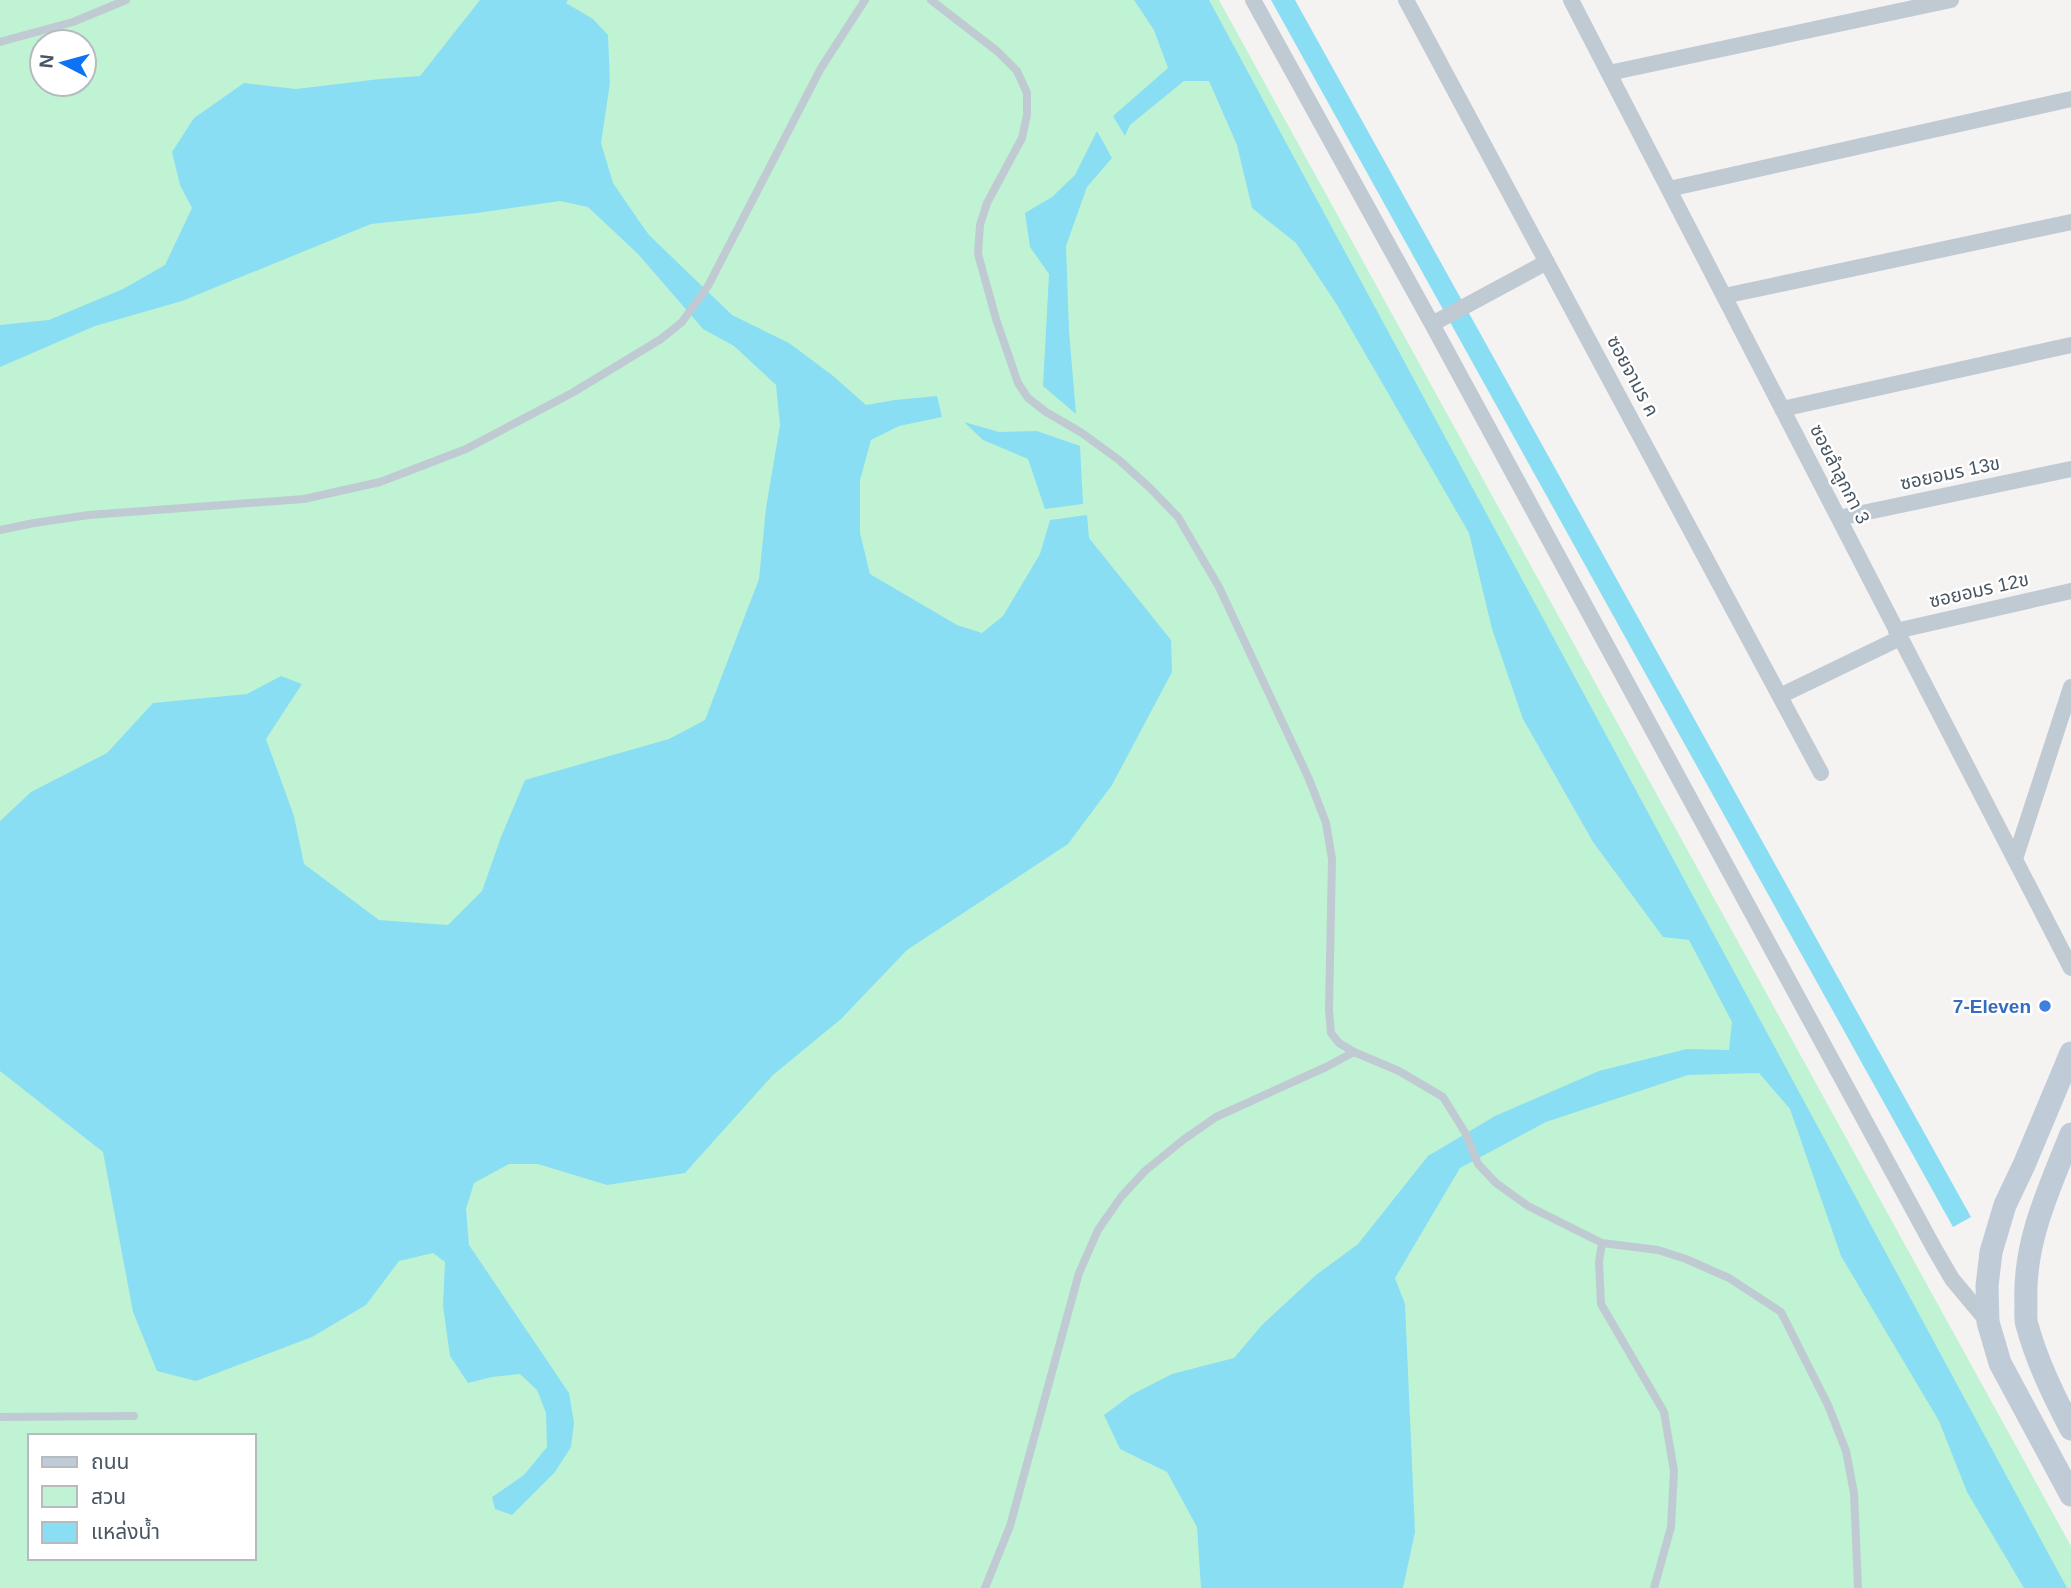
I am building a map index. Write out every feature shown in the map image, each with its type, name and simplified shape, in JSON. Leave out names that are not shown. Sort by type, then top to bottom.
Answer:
[{"type":"main road","points":[[2071,1053],[2005,1206],[1991,1252],[1987,1286],[1988,1322],[2000,1363],[2071,1495]]},
{"type":"main road","points":[[2071,1134],[2036,1225],[2025,1281],[2026,1323],[2044,1377],[2071,1429]]},
{"type":"street","points":[[1252,0],[1432,324],[1934,1248],[1952,1279],[1988,1322]]},
{"type":"street","name":"ซอยจามร ค","points":[[1406,0],[1821,773]]},
{"type":"street","name":"ซอยลำลูกกา 3","points":[[1571,0],[2071,968]]},
{"type":"street","points":[[1609,73],[1951,0]]},
{"type":"street","points":[[1669,189],[2071,99]]},
{"type":"street","points":[[1724,296],[2071,222]]},
{"type":"street","points":[[1432,324],[1547,262]]},
{"type":"street","points":[[1782,409],[2071,345]]},
{"type":"street","name":"ซอยอมร 13ข","points":[[1839,518],[2071,469]]},
{"type":"street","name":"ซอยอมร 12ข","points":[[1780,696],[1898,634],[2071,591]]},
{"type":"street","points":[[2015,859],[2071,687]]},
{"type":"lane","points":[[0,42],[73,22],[126,0]]},
{"type":"lane","points":[[0,530],[89,516],[304,499],[380,482],[466,449],[548,406],[661,339],[682,322],[708,286],[821,68],[865,0]]},
{"type":"lane","points":[[931,0],[998,51],[1017,71],[1027,93],[1027,115],[1022,138],[987,203],[980,225],[978,254],[1018,383],[1028,398],[1046,412],[1082,433],[1119,460],[1178,517],[1219,586],[1309,779],[1326,823],[1332,859],[1329,1010],[1331,1033],[1339,1043],[1354,1052],[1399,1071],[1443,1097],[1466,1133],[1478,1164],[1496,1183],[1528,1206],[1602,1243],[1658,1250],[1686,1258],[1729,1278],[1781,1312],[1828,1405],[1846,1451],[1854,1493],[1858,1588]]},
{"type":"lane","points":[[985,1588],[1010,1526],[1079,1273],[1098,1230],[1113,1208],[1145,1171],[1216,1117],[1354,1052]]},
{"type":"lane","points":[[1602,1243],[1599,1262],[1601,1304],[1664,1412],[1674,1471],[1671,1527],[1654,1588]]},
{"type":"lane","points":[[0,1417],[134,1416]]},
{"type":"green space","points":[[0,0],[1219,0],[2071,1546],[2071,1588],[0,1588]]},
{"type":"water","points":[[480,0],[568,0],[566,3],[593,19],[608,35],[610,83],[601,143],[613,183],[649,235],[732,315],[789,343],[866,405],[937,396],[942,417],[899,426],[871,440],[860,480],[860,533],[870,574],[957,625],[982,633],[1003,616],[1040,554],[1050,520],[1087,515],[1089,538],[1171,640],[1172,672],[1112,785],[1068,844],[907,950],[841,1019],[773,1075],[685,1173],[607,1185],[538,1164],[509,1164],[474,1183],[466,1209],[469,1245],[569,1393],[574,1423],[571,1447],[555,1472],[512,1515],[495,1509],[492,1497],[524,1475],[547,1447],[546,1413],[537,1390],[520,1374],[468,1383],[450,1356],[443,1306],[445,1262],[433,1253],[399,1261],[366,1305],[312,1337],[196,1381],[157,1371],[133,1312],[103,1152],[0,1071],[0,821],[31,792],[107,753],[153,703],[247,694],[281,676],[302,684],[266,739],[294,816],[304,864],[379,920],[448,925],[482,891],[525,780],[669,739],[705,720],[759,579],[766,508],[780,425],[776,385],[734,346],[703,329],[638,254],[588,207],[560,201],[371,224],[182,301],[95,326],[0,367],[0,325],[49,320],[123,289],[165,265],[192,208],[180,185],[172,152],[194,118],[244,83],[296,89],[420,76]]},
{"type":"water","points":[[1134,0],[1209,0],[2067,1588],[2024,1588],[1967,1492],[1939,1421],[1841,1256],[1790,1109],[1759,1073],[1688,1075],[1546,1122],[1460,1168],[1395,1278],[1405,1304],[1415,1532],[1403,1588],[1201,1588],[1197,1527],[1167,1472],[1120,1449],[1104,1415],[1131,1395],[1172,1374],[1234,1358],[1262,1325],[1316,1275],[1358,1244],[1428,1156],[1495,1116],[1599,1071],[1687,1049],[1729,1050],[1732,1022],[1689,940],[1663,937],[1593,842],[1523,719],[1492,629],[1469,533],[1337,305],[1296,243],[1252,208],[1237,145],[1209,81],[1184,81],[1130,125],[1125,136],[1113,116],[1168,68],[1154,30]]},
{"type":"water","points":[[1271,0],[1295,0],[1971,1217],[1953,1227]]},
{"type":"water","points":[[1097,131],[1112,158],[1087,187],[1066,246],[1076,414],[1043,386],[1049,274],[1030,247],[1025,213],[1052,197],[1075,175]]},
{"type":"water","points":[[964,422],[999,432],[1037,431],[1080,446],[1083,504],[1045,509],[1028,459],[983,440]]},
{"type":"place","name":"7-Eleven","points":[[2045,1006]]}]
